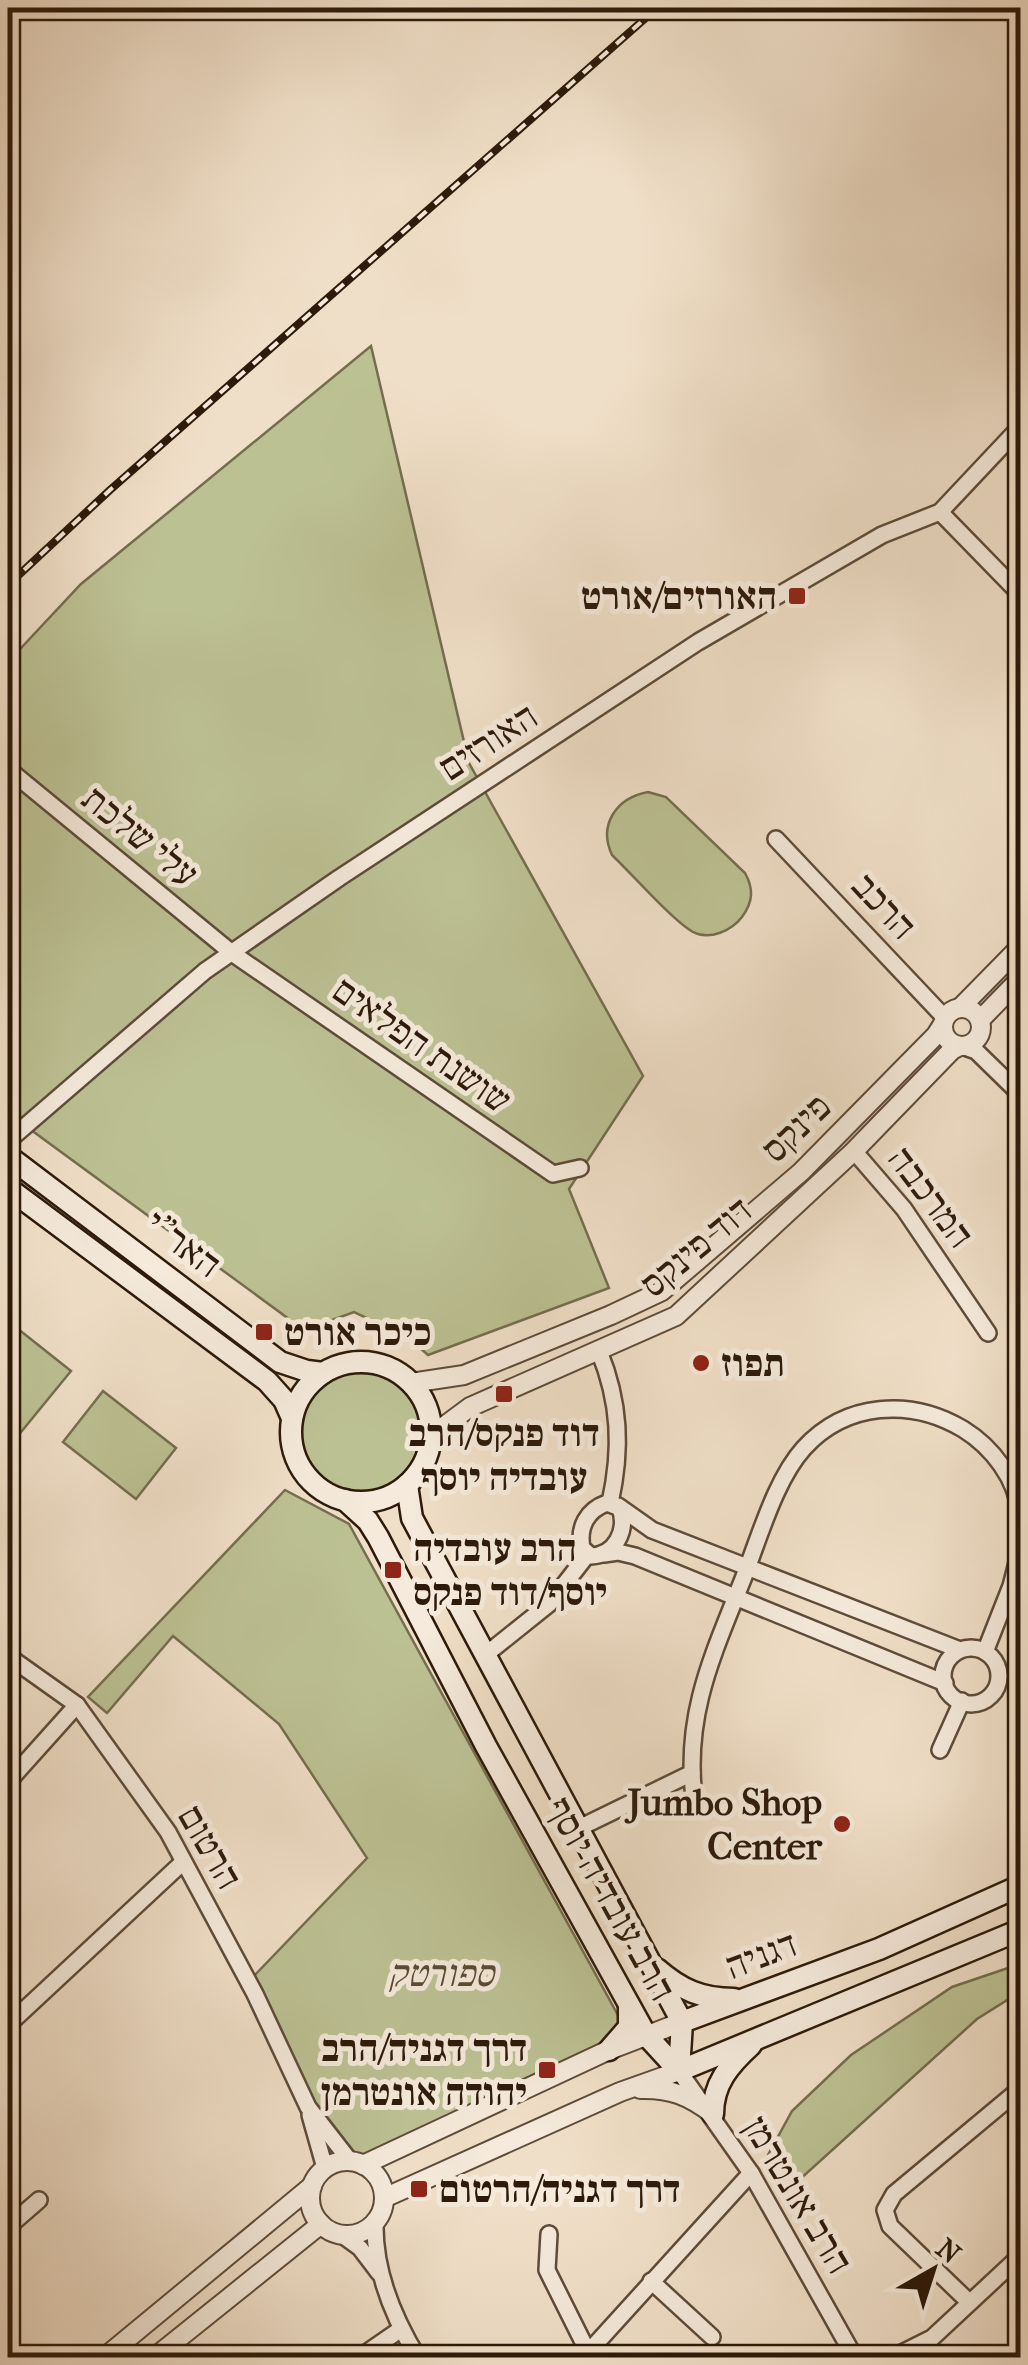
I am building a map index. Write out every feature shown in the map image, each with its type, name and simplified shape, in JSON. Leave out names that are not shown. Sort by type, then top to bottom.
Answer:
[{"type":"main road","name":"האר\"י","points":[[8,1156],[280,1362],[323,1373]]},
{"type":"main road","name":"האר\"י","points":[[12,1193],[266,1381],[284,1400],[292,1418]]},
{"type":"main road","points":[[364,1362],[385,1367],[410,1384],[425,1404],[431,1436],[422,1467],[408,1485],[379,1500],[346,1500],[317,1487],[302,1470],[293,1450],[292,1418],[300,1398],[323,1373],[343,1364],[364,1362]]},
{"type":"main road","name":"הרב עובדיה יוסף","points":[[408,1485],[412,1518],[682,2022],[679,2070]]},
{"type":"main road","name":"הרב עובדיה יוסף","points":[[346,1500],[378,1537],[486,1746],[646,2035],[679,2070]]},
{"type":"main road","name":"דגניה","points":[[682,2022],[879,1949],[1020,1886]]},
{"type":"main road","name":"דגניה","points":[[679,2070],[1020,1930]]},
{"type":"main road","points":[[649,1963],[682,1989],[700,1997],[746,1999]]},
{"type":"main road","points":[[609,2050],[629,2027],[629,2004]]},
{"type":"main road","points":[[712,2114],[717,2085],[735,2060],[761,2037]]},
{"type":"street","points":[[1015,8],[1020,13]]},
{"type":"street","name":"האורזים","points":[[8,1141],[204,971],[698,642],[882,535],[940,512],[1020,427]]},
{"type":"street","points":[[940,512],[1020,594]]},
{"type":"street","name":"עלי שלכת","points":[[8,769],[232,953]]},
{"type":"street","name":"הרכב","points":[[776,839],[950,1016]]},
{"type":"street","name":"פינקס","points":[[410,1384],[464,1374],[611,1316],[662,1291],[801,1172],[1020,947]]},
{"type":"street","name":"שושנת הפלאים","points":[[232,953],[552,1174],[580,1168]]},
{"type":"street","points":[[961,1046],[979,1037],[980,1020],[1020,978]]},
{"type":"street","points":[[980,1020],[972,1010],[950,1016],[946,1036],[976,1051],[1020,1094]]},
{"type":"street","name":"דוד פינקס","points":[[431,1436],[470,1407],[676,1316],[854,1152],[961,1046]]},
{"type":"street","name":"המרכבה","points":[[854,1152],[904,1209],[988,1334]]},
{"type":"street","points":[[484,1656],[550,1604],[596,1554],[613,1546],[622,1530],[624,1518],[614,1504],[618,1423],[614,1395],[599,1350]]},
{"type":"street","points":[[694,1798],[693,1724],[701,1686],[778,1492],[803,1449],[835,1422],[871,1409],[909,1408],[945,1418],[978,1438],[1003,1466],[1019,1501],[1020,1514]]},
{"type":"street","points":[[945,1682],[635,1556],[618,1552],[596,1554],[580,1541],[583,1524],[597,1507],[614,1504],[649,1528],[748,1568],[960,1650],[973,1648],[985,1652],[997,1664],[998,1686],[986,1699],[962,1702],[951,1694],[945,1682],[947,1662],[960,1650]]},
{"type":"street","points":[[985,1652],[1012,1586],[1020,1551]]},
{"type":"street","name":"הרטום","points":[[8,1656],[76,1706],[168,1832],[256,1994],[308,2107],[325,2168]]},
{"type":"street","points":[[940,1750],[962,1702]]},
{"type":"street","points":[[8,1782],[76,1706]]},
{"type":"street","points":[[577,1829],[692,1773]]},
{"type":"street","points":[[8,2024],[182,1863]]},
{"type":"street","name":"דגניה","points":[[356,2163],[609,2050],[682,2022]]},
{"type":"street","name":"דגניה","points":[[384,2198],[620,2092],[679,2070]]},
{"type":"street","name":"הרב אונטרמן","points":[[679,2070],[750,2172],[855,2358]]},
{"type":"street","points":[[620,2092],[663,2088],[693,2099],[712,2114]]},
{"type":"street","points":[[969,2302],[890,2226],[885,2210],[894,2194],[1020,2089]]},
{"type":"street","name":"הרטום","points":[[308,2107],[356,2163]]},
{"type":"street","points":[[104,2358],[312,2186],[325,2168],[356,2163],[376,2175],[384,2198],[374,2223],[381,2276],[400,2329],[418,2358]]},
{"type":"street","points":[[548,2234],[547,2270],[586,2355],[750,2172]]},
{"type":"street","points":[[312,2186],[313,2213],[321,2224],[360,2248],[381,2276]]},
{"type":"street","points":[[8,2227],[39,2200]]},
{"type":"street","points":[[342,2235],[360,2233],[374,2223]]},
{"type":"street","points":[[154,2358],[321,2224]]},
{"type":"street","points":[[892,2358],[932,2338],[1020,2256]]},
{"type":"street","points":[[652,2280],[712,2336]]},
{"type":"street","points":[[359,2358],[400,2329]]},
{"type":"green space","points":[[371,346],[469,763],[643,1076],[569,1189],[609,1288],[428,1355],[408,1337],[354,1312],[304,1330],[8,1113],[8,662],[81,584]]},
{"type":"green space","points":[[648,792],[666,797],[745,873],[750,901],[742,917],[727,930],[713,935],[693,932],[612,855],[607,833],[613,814],[627,800]]},
{"type":"green space","points":[[8,1321],[71,1371],[8,1448]]},
{"type":"green space","points":[[360,1370],[384,1375],[404,1388],[417,1408],[422,1432],[417,1456],[404,1476],[384,1489],[360,1494],[336,1489],[316,1476],[303,1456],[298,1432],[303,1408],[316,1388],[336,1375]]},
{"type":"green space","points":[[103,1391],[176,1448],[136,1499],[63,1442]]},
{"type":"green space","name":"ספורטק","points":[[285,1490],[349,1524],[620,2019],[609,2039],[367,2157],[335,2149],[254,1976],[367,1858],[279,1724],[173,1636],[107,1713],[88,1697]]},
{"type":"green space","points":[[1020,1964],[1020,1992],[977,2019],[787,2191],[768,2155],[792,2111],[851,2055],[952,1987]]},
{"type":"railway","points":[[8,585],[110,490],[657,8]]},
{"type":"place","name":"האורזים/אורט","points":[[797,596]]},
{"type":"place","name":"כיכר אורט","points":[[264,1332]]},
{"type":"place","name":"תפוז","points":[[701,1363]]},
{"type":"place","name":"דוד פנקס/הרב עובדיה יוסף","points":[[504,1394]]},
{"type":"place","name":"הרב עובדיה יוסף/דוד פנקס","points":[[393,1570]]},
{"type":"place","name":"Jumbo Shop Center","points":[[842,1824]]},
{"type":"place","name":"דרך דגניה/הרב יהודה אונטרמן","points":[[547,2070]]},
{"type":"place","name":"דרך דגניה/הרטום","points":[[419,2189]]}]
